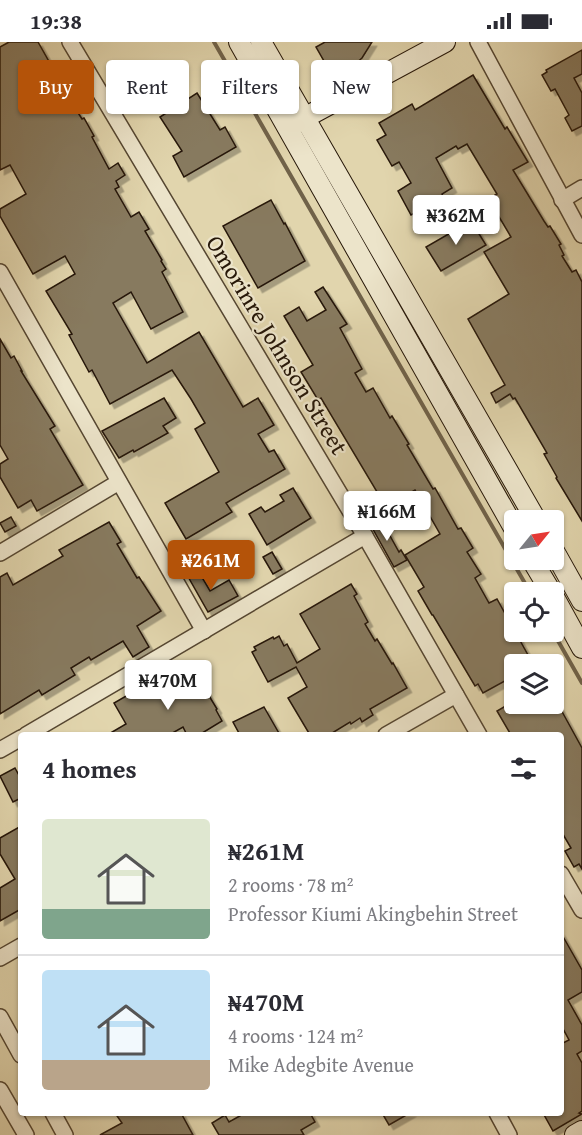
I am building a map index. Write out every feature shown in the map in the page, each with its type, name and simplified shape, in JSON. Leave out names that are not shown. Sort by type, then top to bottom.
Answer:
[{"type":"main road","points":[[239,42],[296,122],[530,510]]},
{"type":"main road","points":[[261,42],[296,122],[504,510]]},
{"type":"main road","points":[[296,122],[445,42]]},
{"type":"main road","points":[[564,569],[582,601]]},
{"type":"main road","points":[[564,615],[582,648]]},
{"type":"main road","points":[[575,1135],[582,1131]]},
{"type":"street","name":"Omorinre Johnson Street","points":[[70,42],[365,536],[477,732]]},
{"type":"street","points":[[478,42],[582,235]]},
{"type":"street","points":[[562,200],[582,188]]},
{"type":"street","points":[[0,272],[204,631]]},
{"type":"street","points":[[0,553],[119,482]]},
{"type":"street","points":[[31,732],[365,536]]},
{"type":"street","points":[[392,732],[456,695]]},
{"type":"street","points":[[0,750],[18,740]]},
{"type":"street","points":[[564,879],[582,910]]},
{"type":"street","points":[[0,958],[18,948]]},
{"type":"street","points":[[0,1017],[18,1050]]},
{"type":"street","points":[[0,1090],[26,1135]]},
{"type":"street","points":[[55,1116],[65,1135]]},
{"type":"street","points":[[499,1116],[509,1135]]},
{"type":"building","points":[[9,42],[38,42],[48,60],[18,60],[18,114],[79,114],[82,119],[84,118],[94,136],[92,137],[109,169],[118,163],[125,175],[116,181],[119,187],[115,189],[131,217],[139,212],[149,229],[145,231],[162,260],[166,269],[162,272],[183,312],[151,329],[131,292],[113,303],[147,363],[199,332],[243,407],[258,398],[274,425],[258,434],[269,452],[274,450],[285,469],[226,503],[232,512],[186,539],[165,503],[219,472],[195,429],[205,423],[172,370],[110,404],[92,370],[89,372],[69,335],[72,334],[46,291],[75,274],[65,256],[33,274],[0,216],[0,209],[26,194],[10,165],[0,170],[0,47]]},
{"type":"building","points":[[325,42],[372,42],[360,60],[323,60],[316,47]]},
{"type":"building","points":[[582,50],[582,74],[574,78],[582,93],[582,126],[572,131],[565,118],[569,115],[555,89],[551,91],[542,75],[547,72],[546,70]]},
{"type":"building","points":[[473,75],[505,129],[507,127],[528,162],[513,170],[561,244],[559,245],[564,255],[562,256],[572,272],[576,270],[582,282],[582,521],[556,478],[544,454],[547,453],[515,398],[513,399],[510,394],[496,403],[491,393],[505,385],[468,319],[509,294],[484,252],[511,237],[498,215],[495,217],[488,207],[499,201],[495,195],[497,194],[467,144],[458,149],[456,146],[436,158],[452,188],[442,194],[443,197],[411,215],[398,191],[411,183],[399,162],[392,166],[377,140],[386,135],[379,123],[412,104],[415,110]]},
{"type":"building","points":[[197,93],[201,99],[201,114],[210,114],[220,130],[225,127],[236,147],[184,177],[173,156],[182,151],[160,117],[165,114],[189,114],[189,98]]},
{"type":"building","points":[[271,200],[305,261],[258,288],[223,226]]},
{"type":"building","points":[[471,221],[486,245],[441,271],[426,247]]},
{"type":"building","points":[[323,287],[347,324],[340,328],[362,369],[355,373],[366,392],[373,388],[390,418],[392,416],[433,489],[435,488],[458,529],[461,528],[473,548],[467,552],[481,574],[475,578],[489,603],[497,599],[504,612],[504,642],[521,642],[527,654],[504,654],[504,681],[483,693],[478,684],[475,686],[418,591],[424,587],[405,555],[440,534],[415,490],[386,507],[321,398],[318,400],[301,372],[313,365],[284,316],[299,307],[307,321],[326,310],[315,292]]},
{"type":"building","points":[[0,339],[11,358],[14,356],[55,426],[50,429],[83,485],[37,511],[31,500],[18,508],[0,477],[0,464],[8,459],[0,445]]},
{"type":"building","points":[[164,398],[176,418],[163,426],[168,433],[119,458],[102,431]]},
{"type":"building","points":[[293,488],[311,518],[267,545],[249,514],[261,507],[265,512],[284,501],[280,495]]},
{"type":"building","points":[[379,516],[399,552],[401,550],[407,560],[394,567],[369,522]]},
{"type":"building","points":[[11,517],[16,526],[5,532],[0,523]]},
{"type":"building","points":[[109,522],[121,542],[117,544],[137,578],[139,577],[161,611],[137,626],[149,647],[133,657],[123,641],[91,660],[89,657],[71,668],[75,675],[42,695],[39,690],[0,714],[0,577],[7,573],[13,585],[63,556],[59,550]]},
{"type":"building","points":[[272,552],[282,569],[273,574],[263,557]]},
{"type":"building","points":[[196,567],[210,591],[229,580],[238,596],[208,612],[186,573]]},
{"type":"building","points":[[351,584],[357,594],[354,596],[368,622],[365,624],[393,663],[407,688],[370,709],[373,715],[362,722],[360,718],[334,732],[308,732],[288,698],[307,687],[296,667],[268,682],[252,652],[256,650],[254,647],[279,636],[284,646],[287,644],[297,663],[320,649],[300,614]]},
{"type":"building","points":[[197,676],[222,721],[204,732],[186,732],[183,727],[174,732],[112,732],[126,724],[114,703],[152,681],[162,697]]},
{"type":"building","points":[[264,707],[278,732],[238,732],[233,722]]},
{"type":"building","points":[[504,707],[504,714],[563,714],[582,748],[582,869],[579,864],[574,867],[565,851],[571,848],[564,836],[564,732],[509,732],[497,711]]},
{"type":"building","points":[[15,768],[18,774],[18,800],[13,802],[0,776]]},
{"type":"building","points":[[18,828],[18,911],[0,921],[0,888],[15,879],[0,854],[0,838]]},
{"type":"building","points":[[564,938],[582,970],[582,992],[568,1000],[582,1025],[582,1051],[577,1054],[582,1063],[582,1111],[579,1113],[582,1114],[553,1131],[545,1116],[564,1116],[564,1042],[569,1040],[564,1031]]},
{"type":"building","points":[[117,1116],[183,1116],[193,1135],[100,1135],[122,1123]]},
{"type":"building","points":[[223,1116],[229,1122],[240,1116],[312,1116],[315,1122],[301,1130],[304,1135],[219,1135],[212,1123]]},
{"type":"building","points":[[384,1116],[405,1116],[389,1125]]},
{"type":"waterway","points":[[214,42],[524,582]]},
{"type":"waterway","points":[[559,642],[582,683]]}]
